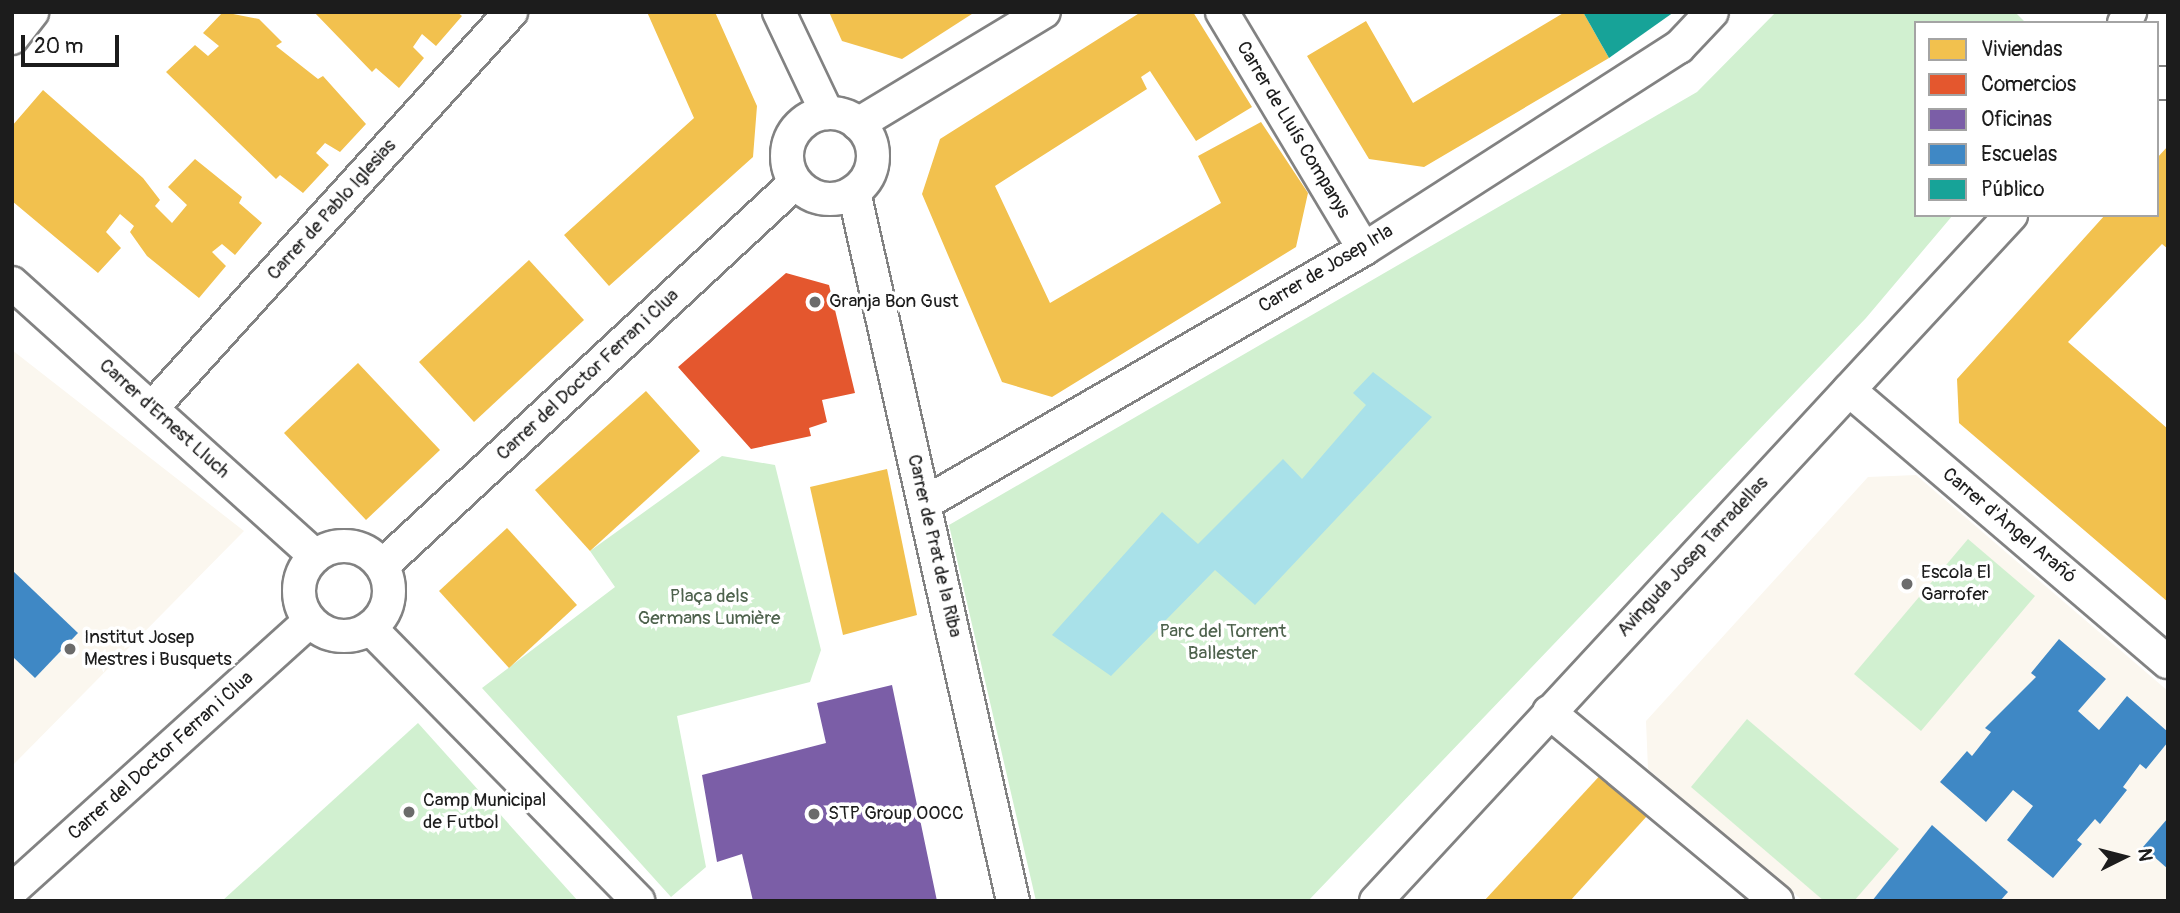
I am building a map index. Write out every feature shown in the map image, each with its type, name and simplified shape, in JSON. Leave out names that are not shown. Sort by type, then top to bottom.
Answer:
[{"type":"street","points":[[12,38],[32,12]]},
{"type":"street","name":"Carrer de Pablo Iglesias","points":[[152,408],[511,12]]},
{"type":"street","points":[[779,12],[827,113],[858,124],[872,160],[854,192],[824,198],[794,184],[787,160],[793,134],[827,113]]},
{"type":"street","points":[[858,124],[1044,12]]},
{"type":"street","name":"Carrer de Lluís Companys","points":[[1222,12],[1364,249]]},
{"type":"street","name":"Carrer de Josep Irla","points":[[925,503],[1364,249],[1679,47],[1712,12]]},
{"type":"street","name":"Carrer del Doctor Ferran i Clua","points":[[382,566],[794,184]]},
{"type":"street","name":"Carrer de Prat de la Riba","points":[[854,192],[1013,901]]},
{"type":"street","name":"Avinguda Josep Tarradellas","points":[[1376,901],[2009,217]]},
{"type":"street","name":"Carrer d'Ernest Lluch","points":[[12,283],[315,556]]},
{"type":"street","name":"Carrer d'Àngel Arañó","points":[[1849,390],[2168,662]]},
{"type":"street","points":[[347,545],[382,566],[386,606],[370,628],[337,636],[309,622],[298,594],[315,556],[347,545]]},
{"type":"street","name":"Carrer del Doctor Ferran i Clua","points":[[12,890],[309,622]]},
{"type":"street","points":[[370,628],[638,901]]},
{"type":"street","points":[[1549,712],[1777,901]]},
{"type":"shaded area","name":"Institut Josep Mestres i Busquets","points":[[12,350],[244,531],[12,766]]},
{"type":"shaded area","name":"Escola El Garrofer","points":[[1916,475],[2168,691],[2168,901],[1803,901],[1648,769],[1646,721],[1868,477]]},
{"type":"green space","name":"Parc del Torrent Ballester","points":[[1776,12],[2015,12],[2024,21],[1914,21],[1914,217],[1951,217],[1866,318],[1308,901],[1036,901],[949,525],[1697,92]]},
{"type":"green space","name":"Plaça dels Germans Lumière","points":[[722,456],[775,465],[821,650],[810,682],[677,716],[706,867],[671,897],[482,688],[615,587],[590,551]]},
{"type":"green space","points":[[1968,539],[2035,596],[1921,731],[1854,674]]},
{"type":"green space","points":[[1747,719],[1899,849],[1854,901],[1824,901],[1691,787]]},
{"type":"green space","name":"Camp Municipal de Futbol","points":[[418,723],[578,901],[222,901]]},
{"type":"water","points":[[1373,372],[1432,417],[1255,605],[1215,570],[1111,676],[1052,635],[1162,512],[1198,544],[1283,459],[1302,479],[1366,405],[1353,393]]},
{"type":"building: Viviendas","points":[[223,12],[259,19],[282,42],[276,46],[318,79],[323,76],[366,124],[340,152],[325,143],[316,153],[329,165],[303,193],[280,175],[276,179],[166,72],[195,45],[208,56],[219,46],[203,33]]},
{"type":"building: Viviendas","points":[[314,12],[457,12],[462,16],[436,46],[422,34],[413,47],[424,58],[399,88],[376,68],[372,72]]},
{"type":"building: Viviendas","points":[[647,12],[715,12],[757,106],[753,157],[609,286],[564,235],[694,118]]},
{"type":"building: Viviendas","points":[[829,12],[975,12],[902,59],[842,41]]},
{"type":"building: Viviendas","points":[[1141,12],[1193,12],[1252,107],[1196,141],[1150,71],[1141,77],[1147,89],[995,186],[1050,303],[1221,203],[1198,156],[1261,122],[1308,193],[1296,247],[1052,397],[1002,382],[922,194],[940,139]]},
{"type":"building: Viviendas","points":[[1565,12],[1583,12],[1609,58],[1424,167],[1369,159],[1307,56],[1366,21],[1413,103]]},
{"type":"building: Viviendas","points":[[43,90],[143,178],[160,200],[155,206],[172,223],[187,205],[168,187],[195,159],[242,197],[239,203],[262,223],[235,255],[222,244],[212,252],[226,266],[199,298],[147,256],[130,232],[134,226],[120,214],[106,232],[121,248],[98,273],[12,201],[12,126]]},
{"type":"building: Viviendas","points":[[2168,146],[2168,249],[2162,244],[2068,342],[2168,429],[2168,602],[1959,423],[1957,379],[2103,217],[2159,217],[2159,156]]},
{"type":"building: Viviendas","points":[[529,260],[584,320],[474,422],[419,362]]},
{"type":"building: Viviendas","points":[[358,363],[440,450],[366,520],[284,433]]},
{"type":"building: Viviendas","points":[[646,391],[700,451],[590,551],[535,490]]},
{"type":"building: Viviendas","points":[[887,469],[917,615],[843,635],[810,487]]},
{"type":"building: Viviendas","points":[[507,528],[577,605],[509,668],[439,591]]},
{"type":"building: Viviendas","points":[[1605,770],[1647,816],[1570,901],[1484,901]]},
{"type":"building: Comercios","points":[[786,273],[829,285],[855,393],[822,400],[827,422],[809,428],[811,436],[751,449],[678,367]]},
{"type":"building: Oficinas","name":"STP Group OOCC","points":[[892,685],[937,901],[753,901],[742,854],[717,862],[702,775],[826,743],[817,703]]},
{"type":"building: Escuelas","points":[[12,570],[78,633],[35,678],[12,656]]},
{"type":"building: Escuelas","points":[[2059,639],[2106,679],[2078,711],[2099,730],[2127,696],[2168,732],[2168,742],[2146,769],[2140,764],[2123,787],[2127,790],[2100,824],[2095,819],[2077,840],[2082,844],[2053,878],[2007,840],[2033,806],[2013,790],[1986,822],[1940,782],[1967,751],[1972,756],[1991,732],[1985,728],[2036,677],[2031,673]]},
{"type":"building: Escuelas","points":[[2168,818],[2168,869],[2143,847]]},
{"type":"building: Escuelas","points":[[1932,825],[2008,892],[2000,901],[1872,901]]},
{"type":"building: Público","points":[[1583,12],[1674,12],[1609,58]]},
{"type":"place","name":"Granja Bon Gust","points":[[815,302]]},
{"type":"place","name":"Escola El Garrofer","points":[[1907,584]]},
{"type":"place","name":"Institut Josep Mestres i Busquets","points":[[70,649]]},
{"type":"place","name":"Camp Municipal de Futbol","points":[[409,812]]},
{"type":"place","name":"STP Group OOCC","points":[[814,814]]}]
